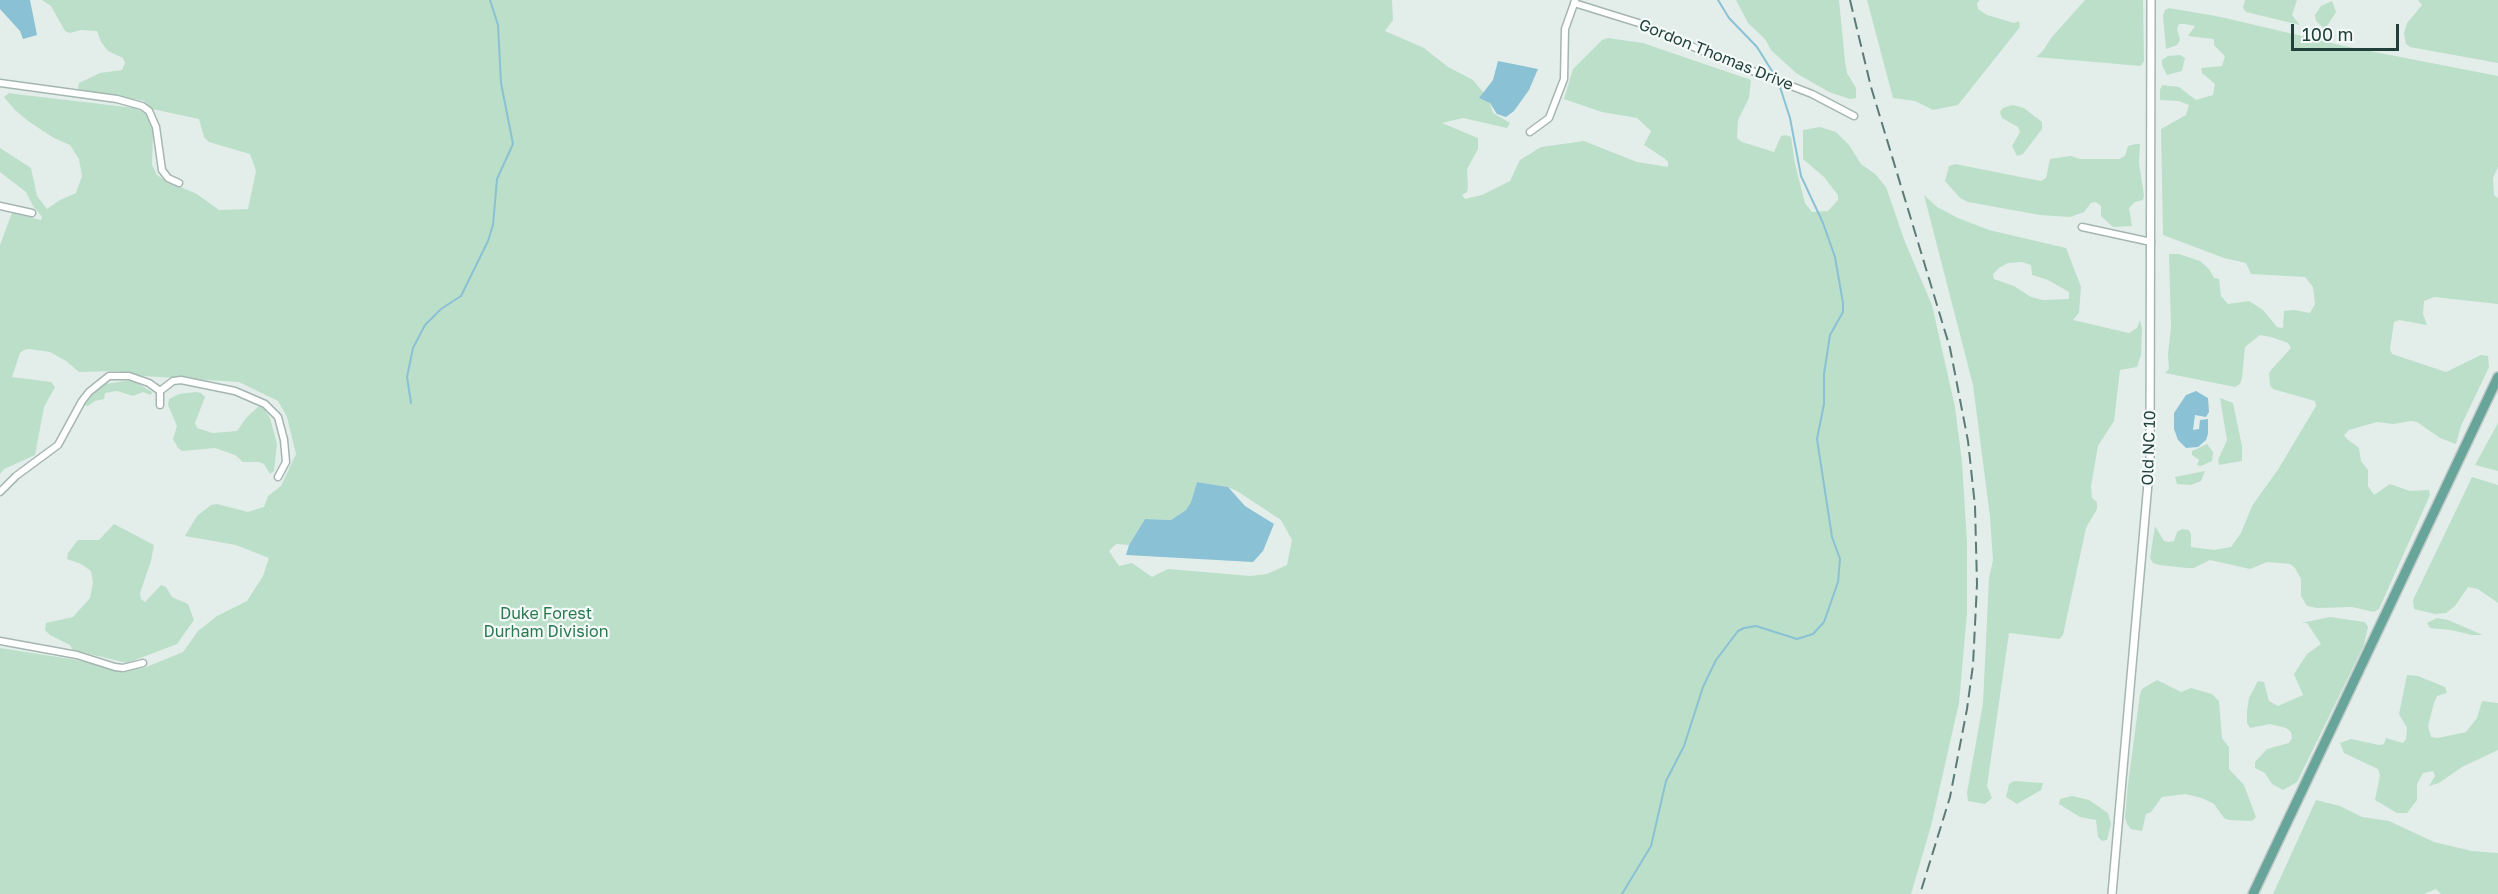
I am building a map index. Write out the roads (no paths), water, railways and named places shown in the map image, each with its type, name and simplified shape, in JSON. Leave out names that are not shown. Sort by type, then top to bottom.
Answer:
[{"type":"main road","points":[[2253,894],[2498,377]]},
{"type":"street","name":"Old NC 10","points":[[2112,894],[2150,460],[2151,0]]},
{"type":"street","points":[[1530,132],[1550,118],[1564,79],[1565,29],[1574,2]]},
{"type":"street","name":"Gordon Thomas Drive","points":[[1574,2],[1645,25],[1812,93],[1854,116]]},
{"type":"street","points":[[0,83],[125,100],[142,106],[149,111],[156,127],[162,170],[168,178],[179,183]]},
{"type":"street","points":[[0,206],[32,213]]},
{"type":"street","points":[[2082,227],[2151,242]]},
{"type":"street","points":[[0,492],[16,476],[58,445],[82,401],[110,376],[129,376],[149,383],[160,391]]},
{"type":"street","points":[[160,391],[173,381],[182,380],[235,391],[265,404],[278,417],[284,440],[286,462],[278,477]]},
{"type":"street","points":[[160,391],[160,405]]},
{"type":"street","points":[[0,641],[77,655],[116,667],[123,668],[144,663]]},
{"type":"water","points":[[0,0],[30,0],[37,35],[23,39],[20,31],[0,9]]},
{"type":"water","points":[[1498,61],[1538,69],[1529,90],[1514,111],[1506,117],[1497,114],[1490,103],[1479,98],[1493,80]]},
{"type":"water","points":[[2196,391],[2208,398],[2209,412],[2206,417],[2195,415],[2193,430],[2199,429],[2200,420],[2208,419],[2208,434],[2206,440],[2198,447],[2186,448],[2178,440],[2174,429],[2174,413],[2186,395]]},
{"type":"water","points":[[1197,482],[1228,487],[1245,506],[1274,524],[1263,551],[1253,562],[1126,555],[1129,545],[1145,519],[1171,520],[1186,510]]},
{"type":"waterway","points":[[411,403],[407,377],[413,348],[425,325],[441,309],[461,296],[488,241],[493,225],[497,179],[513,144],[501,83],[498,25],[490,0]]},
{"type":"waterway","points":[[1718,0],[1729,18],[1757,47],[1777,79]]},
{"type":"waterway","points":[[1622,894],[1651,846],[1666,781],[1684,746],[1703,687],[1716,660],[1738,631],[1744,628],[1756,626],[1797,639],[1813,634],[1824,622],[1838,582],[1840,559],[1832,537],[1817,439],[1824,404],[1824,374],[1830,335],[1843,312],[1843,303],[1835,257],[1823,223],[1801,176],[1790,118],[1779,84]]},
{"type":"railway","points":[[1850,0],[1871,87],[1950,348],[1968,441],[1975,506],[1977,584],[1973,665],[1967,709],[1950,797],[1920,894]]},
{"type":"park label","name":"Duke Forest Durham Division","points":[[546,623]]}]
